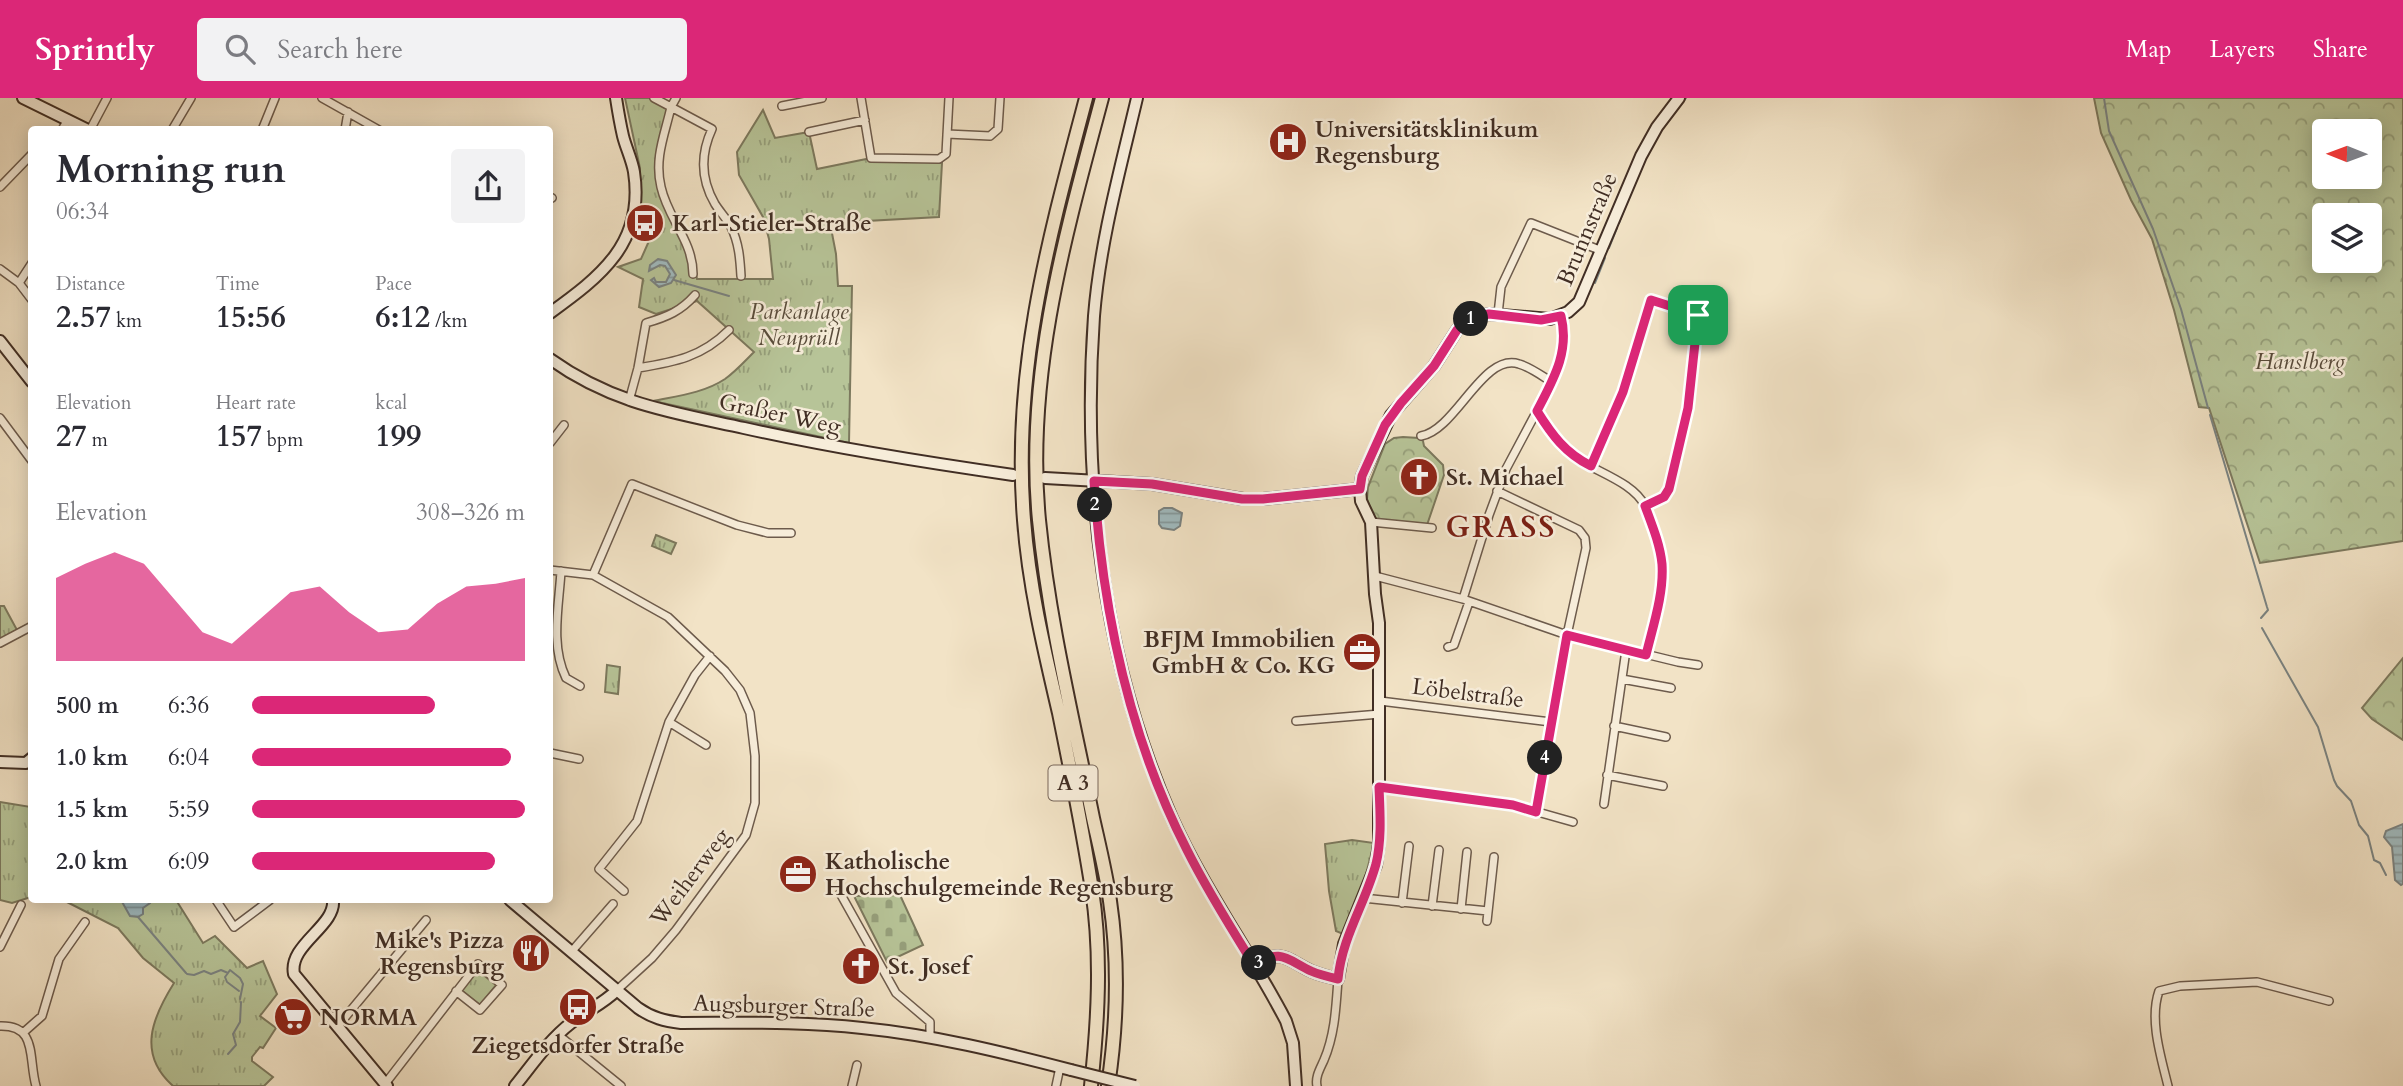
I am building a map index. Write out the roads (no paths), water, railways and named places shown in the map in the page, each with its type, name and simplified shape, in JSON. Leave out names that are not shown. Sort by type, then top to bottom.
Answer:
[{"type":"highway","name":"A 3","points":[[1086,98],[1038,288],[1027,357],[1021,447],[1024,520],[1032,586],[1093,893],[1097,965],[1091,1086]]},
{"type":"highway","name":"A 3","points":[[1101,98],[1066,231],[1050,311],[1040,375],[1036,445],[1039,517],[1046,582],[1111,902],[1115,1026],[1108,1086]]},
{"type":"street","points":[[23,98],[65,124]]},
{"type":"street","points":[[91,126],[107,98]]},
{"type":"street","points":[[174,126],[191,98]]},
{"type":"street","points":[[264,126],[275,98]]},
{"type":"street","points":[[322,98],[372,126]]},
{"type":"street","points":[[553,311],[603,271],[629,230],[635,203],[634,172],[616,98]]},
{"type":"street","points":[[654,98],[712,130],[707,139],[703,162],[705,183],[734,233],[741,276]]},
{"type":"street","points":[[676,98],[671,107],[660,151],[660,185],[670,212],[690,248],[693,274]]},
{"type":"street","points":[[782,106],[822,98]]},
{"type":"street","points":[[861,98],[871,158],[939,159],[946,153],[949,98]]},
{"type":"street","points":[[947,134],[990,136],[998,129],[1000,98]]},
{"type":"street","points":[[1137,98],[1105,238],[1094,315],[1091,391],[1094,481],[1103,578],[1116,646],[1139,731],[1157,780],[1186,849],[1286,1021],[1293,1043],[1296,1086]]},
{"type":"street","name":"Brunnstraße","points":[[1360,489],[1362,476],[1385,425],[1434,366],[1457,330],[1479,316],[1498,314],[1541,320],[1561,316],[1574,307],[1584,294],[1641,156],[1657,127],[1679,98]]},
{"type":"street","points":[[346,126],[348,112]]},
{"type":"street","points":[[809,132],[865,120]]},
{"type":"street","points":[[0,187],[28,158]]},
{"type":"street","points":[[1498,314],[1501,287],[1531,222],[1602,251]]},
{"type":"street","points":[[0,269],[19,283],[28,295]]},
{"type":"street","points":[[19,283],[28,269]]},
{"type":"street","points":[[629,401],[646,323],[667,317],[685,307],[695,295]]},
{"type":"street","points":[[1591,466],[1623,392],[1651,300],[1698,315],[1688,408],[1669,489],[1664,497],[1645,506]]},
{"type":"street","points":[[1448,648],[1454,645],[1497,491],[1561,360],[1565,336],[1561,316]]},
{"type":"street","points":[[638,368],[701,354],[729,330]]},
{"type":"street","points":[[0,341],[28,377]]},
{"type":"street","name":"Graßer Weg","points":[[553,361],[595,388],[629,401],[836,448],[1013,475]]},
{"type":"street","points":[[1421,436],[1432,432],[1459,407],[1484,377],[1501,365],[1519,363],[1552,382]]},
{"type":"street","points":[[1537,411],[1563,448],[1632,492],[1645,506],[1659,545],[1662,564],[1659,598],[1646,655]]},
{"type":"street","points":[[0,418],[28,456]]},
{"type":"street","points":[[553,439],[564,425]]},
{"type":"street","points":[[1045,478],[1152,484],[1242,499],[1360,489],[1361,501],[1371,522],[1380,630],[1379,844],[1376,865],[1344,944],[1335,1018],[1329,1048],[1316,1078],[1317,1086]]},
{"type":"street","points":[[553,570],[593,575],[632,484],[737,525],[768,533],[791,533]]},
{"type":"street","points":[[1497,491],[1579,530],[1585,538],[1586,548],[1567,635],[1536,812]]},
{"type":"street","points":[[1371,522],[1432,528]]},
{"type":"street","points":[[561,571],[558,656],[566,678],[580,686]]},
{"type":"street","name":"Weiherweg","points":[[593,575],[668,617],[710,656],[740,690],[750,713],[755,774],[754,808],[746,835],[676,930],[652,958],[617,990]]},
{"type":"street","points":[[1375,576],[1466,601],[1567,635],[1698,665]]},
{"type":"street","points":[[0,643],[28,628]]},
{"type":"street","points":[[1604,804],[1626,650]]},
{"type":"street","points":[[624,891],[599,869],[637,821],[669,722],[695,675],[710,656]]},
{"type":"street","points":[[1622,679],[1671,688]]},
{"type":"street","name":"Löbelstraße","points":[[1380,701],[1551,722]]},
{"type":"street","points":[[1296,721],[1380,714]]},
{"type":"street","points":[[669,722],[706,745]]},
{"type":"street","points":[[1614,726],[1666,737]]},
{"type":"street","points":[[553,754],[579,759]]},
{"type":"street","points":[[0,762],[28,764]]},
{"type":"street","points":[[1607,775],[1663,786]]},
{"type":"street","points":[[1379,787],[1513,805],[1573,822]]},
{"type":"street","points":[[1402,903],[1409,846]]},
{"type":"street","points":[[1432,906],[1439,850]]},
{"type":"street","points":[[1461,909],[1467,852]]},
{"type":"street","points":[[1487,921],[1494,858]]},
{"type":"street","points":[[840,893],[895,992],[930,1022],[930,1037]]},
{"type":"street","points":[[1363,898],[1488,911]]},
{"type":"street","points":[[218,903],[234,927],[266,903]]},
{"type":"street","points":[[332,903],[331,911],[294,960],[294,974],[386,1085],[456,991],[478,964],[502,985],[480,1010],[456,991]]},
{"type":"street","name":"Augsburger Straße","points":[[514,903],[649,1016],[681,1023],[807,1023],[930,1037],[1135,1086]]},
{"type":"street","points":[[572,951],[612,904]]},
{"type":"street","points":[[0,947],[21,905]]},
{"type":"street","points":[[337,1027],[426,920]]},
{"type":"street","points":[[24,1032],[42,1016],[59,959],[85,922]]},
{"type":"street","points":[[1254,965],[1267,957],[1283,956],[1321,975],[1338,979]]},
{"type":"street","points":[[2168,1086],[2156,1021],[2159,991],[2180,986],[2244,981],[2329,1002]]},
{"type":"street","points":[[515,1086],[557,1034],[617,990]]},
{"type":"street","points":[[0,1026],[14,1026],[24,1032],[29,1042],[36,1086]]},
{"type":"street","points":[[557,1034],[609,1083],[621,1086]]},
{"type":"street","points":[[852,1086],[857,1065]]},
{"type":"street","points":[[1056,1086],[1065,1069]]},
{"type":"water","points":[[658,259],[667,261],[676,275],[671,283],[659,287],[651,280],[654,278],[656,282],[666,282],[670,274],[665,266],[660,265],[649,271],[650,265]]},
{"type":"water","points":[[1172,508],[1182,513],[1180,526],[1174,530],[1162,528],[1159,524],[1159,511]]},
{"type":"water","points":[[2403,824],[2401,885],[2395,880],[2392,847],[2384,837],[2386,831]]},
{"type":"water","points":[[123,903],[150,903],[143,908],[143,914],[138,917],[130,916]]},
{"type":"waterway","points":[[1664,127],[1686,98]]},
{"type":"waterway","points":[[2104,98],[2109,131],[2153,229],[2181,309],[2208,408]]},
{"type":"waterway","points":[[1619,223],[1626,205]]},
{"type":"waterway","points":[[1609,248],[1617,228]]},
{"type":"waterway","points":[[1595,283],[1605,258]]},
{"type":"waterway","points":[[674,280],[729,296]]},
{"type":"waterway","points":[[2210,415],[2268,610],[2261,618]]},
{"type":"waterway","points":[[2262,628],[2318,727],[2334,780],[2351,801],[2359,825],[2368,836],[2374,860],[2380,863],[2386,875]]},
{"type":"waterway","points":[[138,917],[186,973]]},
{"type":"waterway","points":[[187,974],[194,975],[204,971],[211,974],[221,970],[228,973],[230,970],[243,984],[240,999]]},
{"type":"waterway","points":[[228,973],[225,977],[227,982],[239,991]]},
{"type":"waterway","points":[[228,1054],[236,1045],[233,1034],[240,1022],[241,1002]]},
{"type":"place","name":"Universitätsklinikum Regensburg","points":[[1288,142]]},
{"type":"place","name":"Karl-Stieler-Straße","points":[[645,223]]},
{"type":"place","name":"St. Michael","points":[[1419,477]]},
{"type":"place","name":"BFJM Immobilien GmbH & Co. KG","points":[[1362,652]]},
{"type":"place","name":"Katholische Hochschulgemeinde Regensburg","points":[[798,874]]},
{"type":"place","name":"Mike's Pizza Regensburg","points":[[531,953]]},
{"type":"place","name":"St. Josef","points":[[861,966]]},
{"type":"place","name":"Ziegetsdorfer Straße","points":[[578,1007]]},
{"type":"place","name":"NORMA","points":[[293,1017]]},
{"type":"district","name":"GRASS","points":[[1501,527]]},
{"type":"park label","name":"Parkanlage Neuprüll","points":[[799,324]]},
{"type":"park label","name":"Hanslberg","points":[[2300,361]]}]
